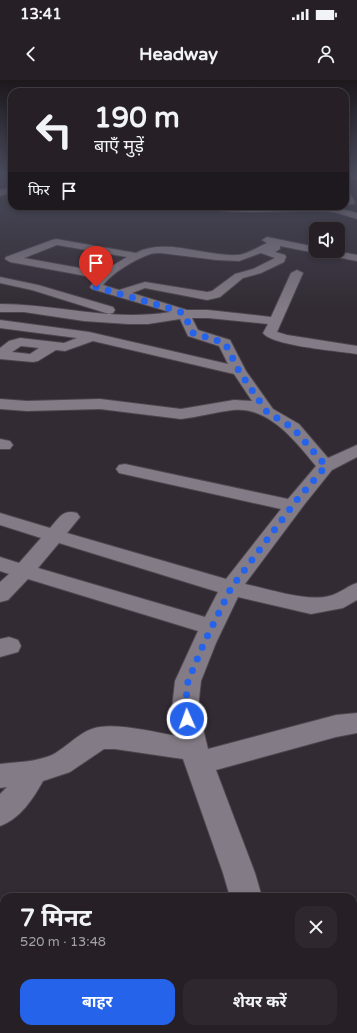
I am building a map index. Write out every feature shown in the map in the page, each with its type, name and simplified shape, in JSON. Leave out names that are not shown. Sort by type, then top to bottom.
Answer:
[{"type":"street","points":[[13,259],[51,243],[61,242],[137,256]]},
{"type":"street","points":[[267,412],[239,371],[225,343],[193,333],[184,314],[170,307],[96,287],[104,276],[150,250],[239,258],[276,242],[309,249]]},
{"type":"street","points":[[129,278],[131,281],[141,286],[207,296],[215,295],[235,278],[257,271],[280,260],[281,257],[265,252],[276,242]]},
{"type":"street","points":[[39,248],[123,264]]},
{"type":"street","points":[[152,262],[169,251]]},
{"type":"street","points":[[0,256],[104,276]]},
{"type":"street","points":[[345,256],[357,258]]},
{"type":"street","points":[[7,294],[87,273]]},
{"type":"street","points":[[297,273],[270,333],[284,339],[357,350]]},
{"type":"street","points":[[0,280],[34,287],[112,311],[121,320]]},
{"type":"street","points":[[90,304],[141,286]]},
{"type":"street","points":[[0,308],[24,308],[84,317],[142,321],[184,314],[220,315],[275,321]]},
{"type":"street","points":[[1,324],[24,308]]},
{"type":"street","points":[[69,333],[84,317]]},
{"type":"street","points":[[1,324],[93,337],[239,371]]},
{"type":"street","points":[[0,355],[33,358],[53,346],[65,347],[93,337]]},
{"type":"street","points":[[0,404],[28,406],[100,404],[182,414],[242,405],[252,406],[267,412],[293,428],[326,466]]},
{"type":"street","points":[[245,893],[239,873],[196,756],[185,708],[188,681],[231,588],[293,506],[326,466],[357,450]]},
{"type":"street","points":[[125,469],[293,506]]},
{"type":"street","points":[[0,595],[24,571],[70,517]]},
{"type":"street","points":[[0,519],[231,588],[311,606],[335,603],[357,590]]},
{"type":"street","points":[[0,564],[212,627]]},
{"type":"street","points":[[0,776],[33,772],[60,764],[99,738],[115,738],[196,756],[336,726],[357,723]]},
{"type":"street","points":[[0,813],[24,789],[33,772]]},
{"type":"route","points":[[96,287],[98,289],[170,307],[184,314],[193,333],[221,340],[225,343],[228,346],[239,371],[267,412],[300,434],[326,466],[296,501],[231,588],[204,643],[188,681],[185,708],[187,719]]}]
